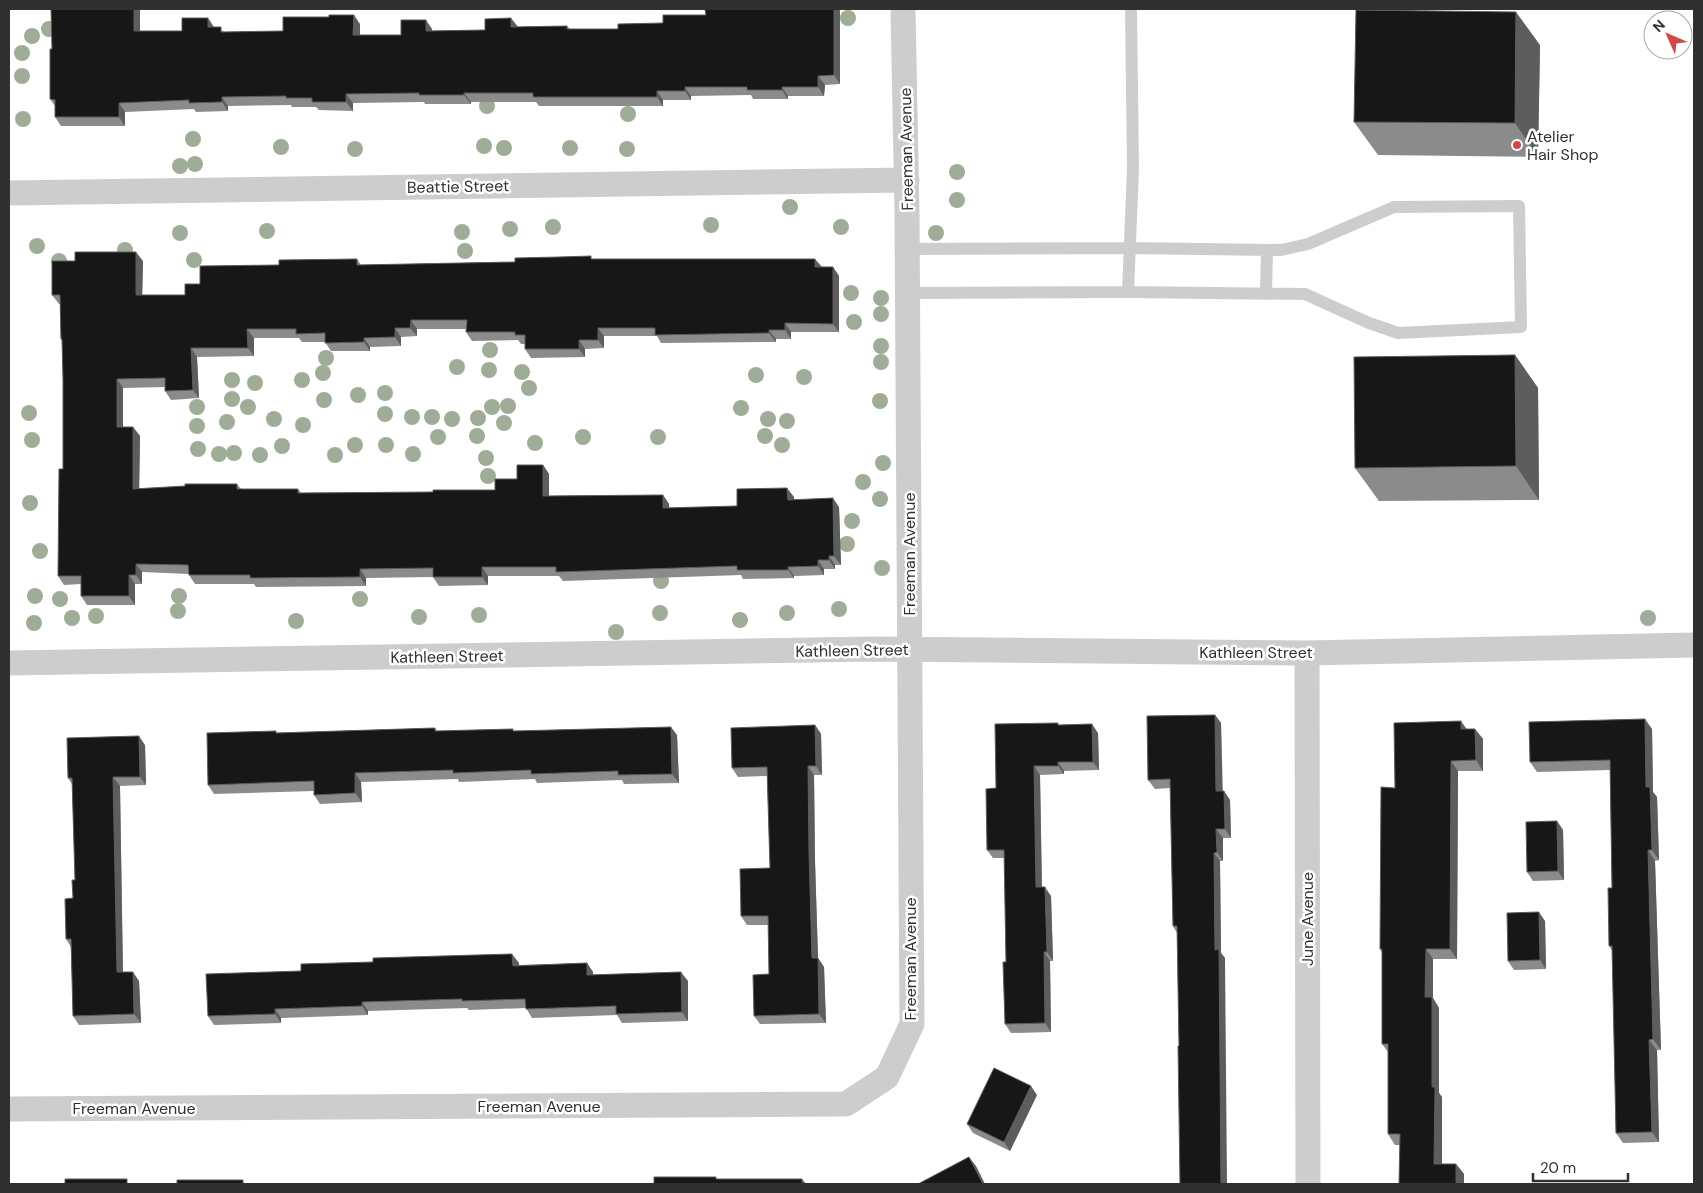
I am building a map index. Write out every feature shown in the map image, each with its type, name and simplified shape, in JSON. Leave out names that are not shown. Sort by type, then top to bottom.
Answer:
[{"type":"street","name":"Freeman Avenue","points":[[9,1109],[846,1104],[887,1077],[912,1024],[907,180],[903,9]]},
{"type":"street","name":"Beattie Street","points":[[9,193],[907,180]]},
{"type":"street","name":"Kathleen Street","points":[[9,662],[910,649],[1307,653],[1694,645]]},
{"type":"street","name":"June Avenue","points":[[1307,653],[1308,1184]]},
{"type":"lane","points":[[1128,292],[1133,169],[1131,9]]},
{"type":"lane","points":[[907,249],[1129,248],[1281,250],[1308,244],[1394,207],[1519,206],[1521,327],[1398,333],[1369,323],[1305,294],[1128,292],[908,293]]},
{"type":"lane","points":[[1266,294],[1267,250]]},
{"type":"building","points":[[51,9],[134,9],[134,31],[182,31],[182,18],[208,18],[208,27],[221,27],[221,32],[283,31],[283,17],[354,15],[353,35],[401,35],[401,20],[426,20],[426,31],[485,30],[485,19],[511,18],[511,27],[567,26],[567,29],[618,29],[618,24],[663,23],[663,15],[706,15],[705,9],[834,9],[834,75],[818,76],[818,87],[782,87],[782,90],[747,90],[747,87],[685,87],[685,91],[657,91],[657,97],[533,97],[533,93],[464,93],[464,95],[419,95],[419,93],[346,94],[346,102],[312,102],[312,98],[286,98],[286,96],[222,97],[222,102],[189,103],[189,100],[119,103],[119,117],[55,117],[55,100],[50,99]]},
{"type":"building","points":[[1356,10],[1516,12],[1515,123],[1354,122]]},
{"type":"building","points":[[75,252],[136,252],[136,295],[185,295],[185,284],[200,284],[200,266],[279,265],[279,260],[357,259],[357,265],[515,262],[515,258],[591,256],[591,259],[815,259],[815,267],[833,267],[833,324],[785,323],[785,330],[769,330],[769,333],[655,335],[655,328],[598,328],[598,340],[579,340],[579,349],[525,349],[525,335],[515,335],[515,332],[466,332],[467,320],[411,320],[410,328],[395,328],[395,337],[364,338],[364,342],[325,343],[325,333],[296,334],[296,329],[247,329],[248,348],[191,348],[193,390],[165,391],[165,378],[117,379],[117,427],[133,427],[133,489],[185,486],[185,484],[237,484],[237,489],[298,489],[298,493],[495,490],[495,479],[517,479],[517,465],[543,465],[543,496],[663,495],[663,508],[737,506],[737,489],[787,488],[788,500],[833,498],[834,556],[829,556],[829,560],[818,560],[818,566],[788,567],[788,570],[737,570],[737,566],[556,572],[556,567],[482,567],[482,577],[433,577],[433,568],[360,569],[360,577],[250,578],[250,575],[189,575],[188,565],[136,564],[136,575],[129,575],[129,596],[81,596],[81,576],[58,576],[59,469],[63,469],[63,379],[60,295],[52,295],[52,261],[75,261]]},
{"type":"building","points":[[1515,355],[1516,466],[1355,468],[1354,357]]},
{"type":"building","points":[[1215,715],[1216,791],[1224,791],[1225,829],[1216,829],[1217,852],[1214,853],[1215,950],[1219,949],[1221,1184],[1180,1184],[1177,926],[1173,926],[1170,779],[1148,780],[1147,716]]},
{"type":"building","points":[[1645,719],[1646,787],[1650,787],[1652,850],[1648,850],[1653,1039],[1649,1040],[1652,1132],[1616,1133],[1612,946],[1609,946],[1608,888],[1612,888],[1610,760],[1530,762],[1529,722]]},
{"type":"building","points":[[1461,721],[1461,729],[1475,729],[1476,760],[1451,761],[1450,949],[1426,949],[1425,997],[1432,997],[1432,1087],[1435,1087],[1434,1164],[1456,1164],[1456,1184],[1399,1184],[1400,1134],[1388,1134],[1388,1044],[1382,1044],[1382,949],[1380,949],[1381,787],[1395,788],[1394,723]]},
{"type":"building","points":[[1058,723],[1058,725],[1092,724],[1093,762],[1058,762],[1058,766],[1034,766],[1036,887],[1045,887],[1047,952],[1044,952],[1045,1023],[1005,1024],[1003,962],[1006,962],[1004,850],[987,850],[986,789],[996,788],[995,724]]},
{"type":"building","points":[[815,725],[816,766],[808,766],[809,852],[812,958],[818,958],[819,1014],[754,1016],[753,975],[769,974],[768,916],[741,916],[740,869],[770,868],[767,767],[732,768],[731,728]]},
{"type":"building","points":[[671,727],[672,774],[618,775],[618,771],[531,774],[531,770],[453,773],[453,770],[355,773],[355,793],[314,795],[314,781],[208,785],[207,733],[276,731],[276,733],[435,728],[435,731],[513,729],[513,731]]},
{"type":"building","points":[[139,736],[140,777],[113,777],[117,972],[133,972],[134,1014],[73,1016],[71,939],[66,939],[65,899],[73,898],[72,880],[75,880],[72,778],[68,778],[67,738]]},
{"type":"building","points":[[1557,821],[1558,871],[1527,872],[1526,822]]},
{"type":"building","points":[[1539,912],[1540,960],[1508,961],[1507,913]]},
{"type":"building","points":[[512,954],[513,966],[587,963],[587,975],[681,972],[682,1012],[616,1014],[616,1006],[526,1009],[525,999],[462,1001],[462,999],[362,1002],[362,1006],[275,1009],[275,1014],[208,1016],[206,974],[301,971],[301,964],[373,962],[373,958]]},
{"type":"building","points":[[994,1068],[1031,1086],[1004,1142],[967,1124]]},
{"type":"building","points":[[969,1157],[983,1184],[918,1184]]},
{"type":"building","points":[[654,1177],[802,1179],[802,1184],[654,1184]]},
{"type":"building","points":[[65,1179],[127,1179],[127,1184],[65,1184]]},
{"type":"building","points":[[177,1180],[243,1180],[243,1184],[177,1184]]},
{"type":"place","name":"Atelier Hair Shop","points":[[1517,145]]}]
